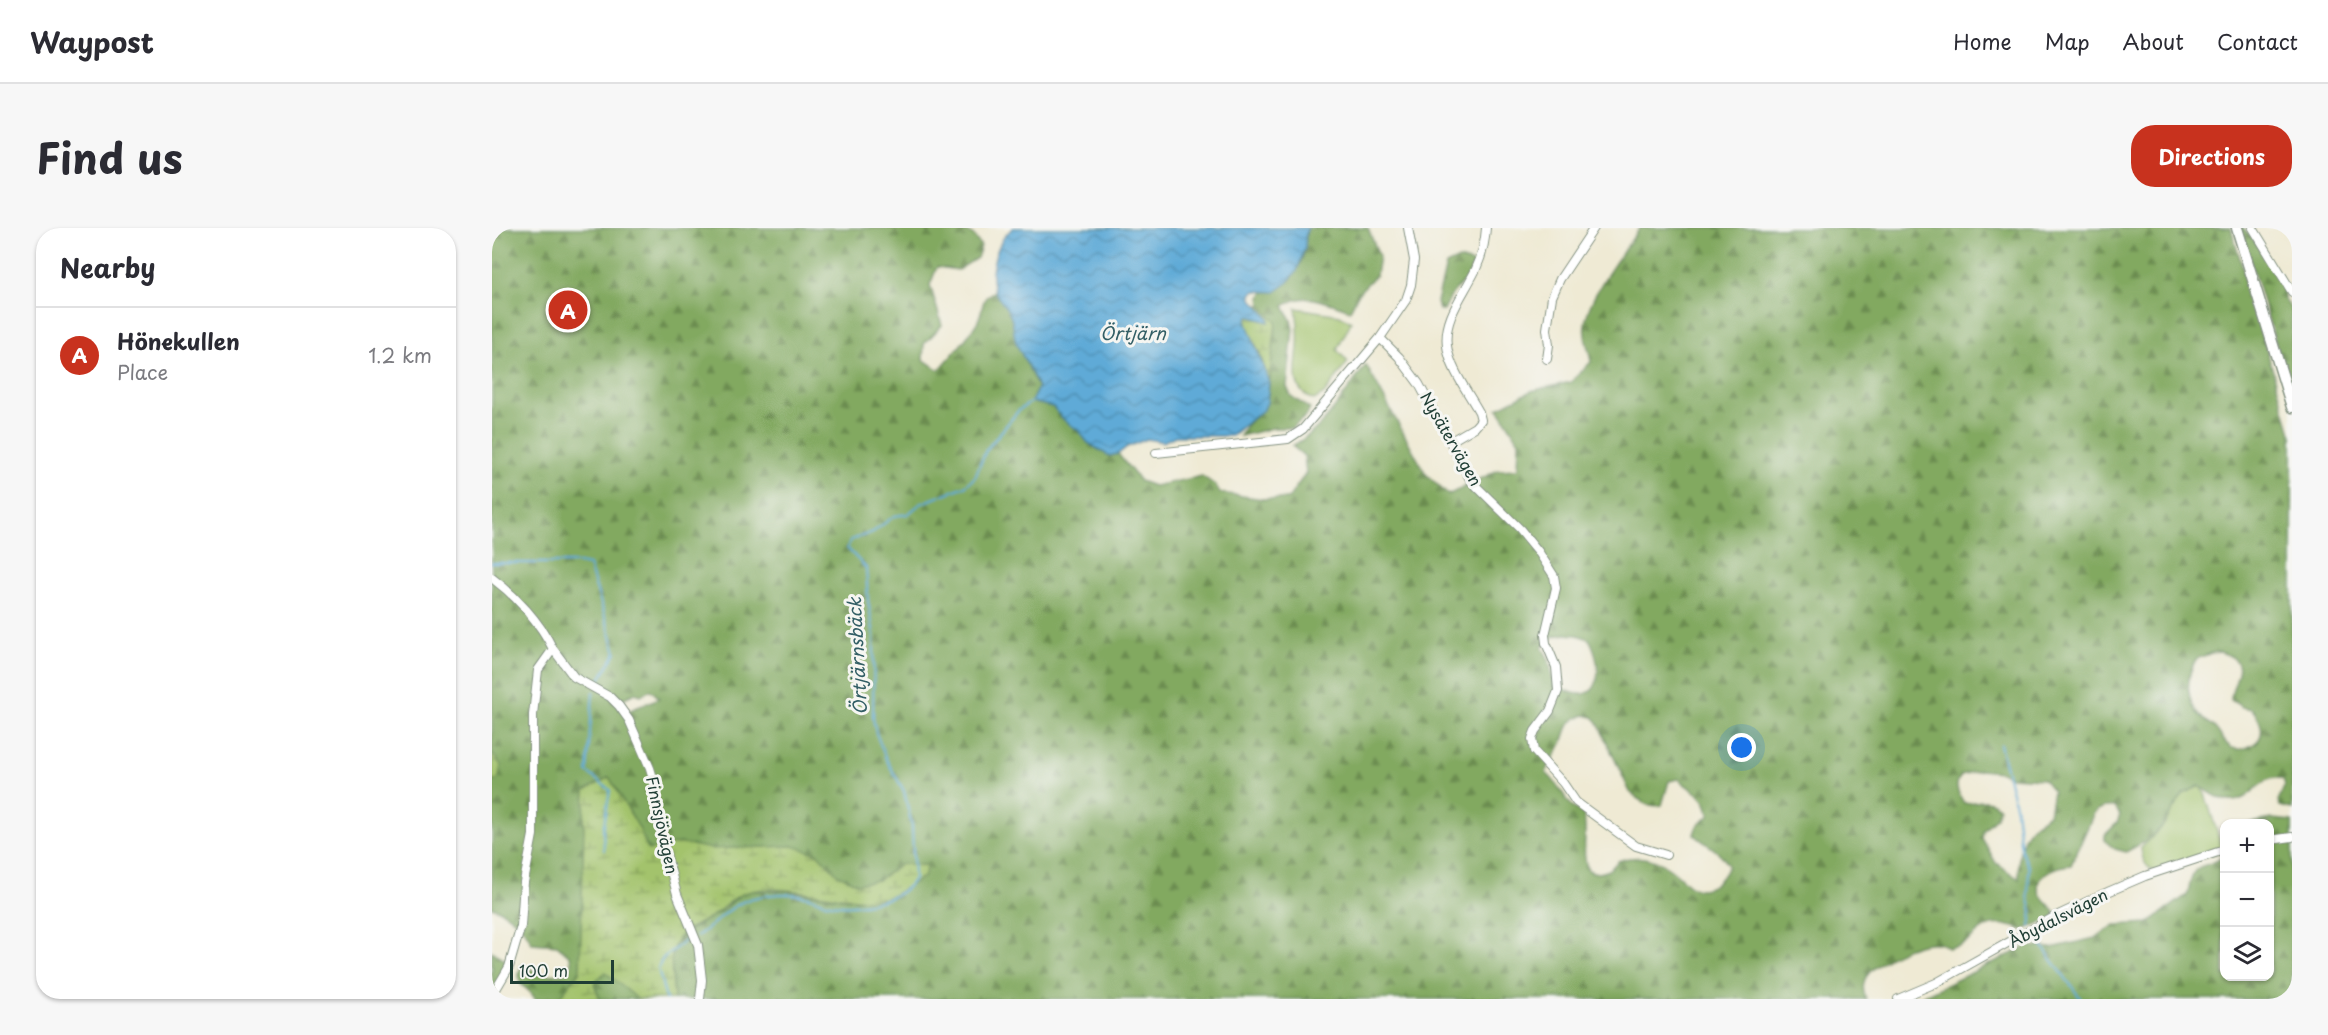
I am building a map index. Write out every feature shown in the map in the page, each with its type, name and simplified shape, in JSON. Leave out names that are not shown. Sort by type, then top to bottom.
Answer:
[{"type":"street","points":[[1156,453],[1288,439],[1309,424],[1380,338],[1406,300],[1411,285],[1414,260],[1408,228]]},
{"type":"street","points":[[1451,441],[1475,427],[1480,420],[1479,412],[1452,363],[1446,337],[1455,309],[1477,267],[1484,246],[1485,228]]},
{"type":"street","points":[[1547,359],[1550,345],[1547,329],[1552,297],[1560,279],[1594,228]]},
{"type":"street","points":[[2237,228],[2292,407]]},
{"type":"street","points":[[2253,228],[2292,292]]},
{"type":"street","name":"Nysätervägen","points":[[1380,338],[1409,370],[1451,441],[1471,481],[1538,550],[1556,582],[1545,635],[1556,667],[1558,692],[1550,711],[1534,731],[1532,739],[1534,751],[1563,783],[1576,802],[1636,846],[1666,855]]},
{"type":"street","name":"Finnsjövägen","points":[[492,578],[515,597],[540,627],[574,677],[610,697],[620,706],[629,720],[656,785],[661,834],[677,894],[698,945],[702,980],[700,999]]},
{"type":"street","points":[[492,996],[509,967],[521,926],[524,882],[533,835],[533,715],[538,669],[553,649]]},
{"type":"street","points":[[2274,839],[2292,837]]},
{"type":"street","name":"Åbydalsvägen","points":[[1898,999],[1935,983],[2054,917],[2145,876],[2220,851]]},
{"type":"green space","points":[[492,228],[958,228],[973,235],[981,246],[977,258],[958,270],[937,267],[930,285],[942,325],[924,344],[923,359],[939,370],[972,330],[979,318],[985,299],[995,291],[1009,311],[1014,325],[1015,339],[1038,388],[1031,402],[1053,407],[1065,421],[1078,430],[1088,443],[1109,456],[1118,454],[1140,481],[1154,486],[1202,476],[1215,485],[1220,493],[1264,499],[1288,499],[1306,473],[1304,456],[1292,446],[1304,439],[1324,421],[1366,365],[1426,474],[1448,495],[1498,470],[1518,469],[1519,441],[1498,408],[1531,391],[1571,382],[1591,362],[1585,335],[1585,323],[1589,309],[1604,279],[1640,228],[2231,228],[2292,436],[2292,809],[2280,806],[2278,801],[2285,785],[2283,779],[2268,780],[2237,801],[2221,799],[2199,786],[2183,794],[2162,827],[2148,840],[2126,852],[2115,849],[2105,841],[2105,835],[2117,823],[2120,815],[2115,807],[2101,808],[2094,813],[2071,865],[2051,870],[2038,883],[2042,897],[2055,912],[2054,918],[2023,930],[2007,925],[1987,927],[1959,946],[1948,948],[1930,943],[1895,954],[1875,967],[1865,979],[1863,986],[1866,999],[674,999],[671,958],[676,942],[682,934],[723,910],[740,895],[752,891],[788,891],[857,900],[891,896],[907,886],[902,864],[878,880],[858,884],[838,875],[793,846],[712,849],[680,843],[648,850],[639,828],[609,777],[585,791],[580,971],[558,999],[535,999],[520,982],[519,973],[522,965],[543,974],[566,973],[571,964],[570,956],[557,945],[532,943],[516,921],[492,907],[492,783],[499,778],[492,753]],"holes":[[[1577,635],[1589,639],[1595,653],[1598,671],[1597,680],[1589,692],[1574,693],[1554,685],[1549,660],[1542,647],[1554,636]],[[2220,652],[2236,661],[2239,667],[2231,700],[2242,707],[2252,709],[2261,724],[2259,739],[2245,748],[2236,749],[2229,746],[2213,726],[2197,713],[2190,698],[2189,682],[2192,666],[2196,659]],[[651,690],[659,698],[628,711],[620,700],[635,693],[641,695]],[[1585,715],[1597,721],[1630,792],[1640,800],[1653,805],[1662,805],[1669,781],[1679,779],[1703,798],[1709,816],[1697,826],[1694,834],[1718,852],[1728,866],[1718,881],[1709,887],[1698,889],[1657,861],[1642,858],[1618,861],[1612,868],[1601,873],[1588,870],[1583,814],[1572,806],[1546,773],[1569,725]],[[1980,770],[2001,772],[2011,777],[2043,779],[2053,791],[2049,814],[2033,825],[2022,844],[2018,865],[2019,879],[1996,863],[1982,838],[1983,831],[1996,817],[1999,808],[1987,801],[1964,803],[1957,789],[1961,775]]]},
{"type":"green space","points":[[1308,228],[1368,228],[1379,256],[1376,275],[1360,291],[1350,310],[1308,298],[1292,301],[1284,306],[1293,329],[1287,387],[1291,396],[1310,409],[1307,415],[1292,428],[1273,428],[1240,436],[1245,427],[1267,403],[1276,323],[1261,305],[1260,297],[1264,292],[1280,288],[1297,270],[1301,263]]},
{"type":"green space","points":[[2240,228],[2252,237],[2284,288],[2284,298],[2292,311],[2292,396]]},
{"type":"green space","points":[[1459,259],[1473,263],[1444,311],[1439,310],[1437,302],[1446,265]]},
{"type":"green space","points":[[1258,305],[1261,305],[1276,322],[1269,382],[1260,354],[1246,325],[1248,316],[1269,322],[1269,318]]},
{"type":"green space","points":[[1296,308],[1340,315],[1351,322],[1337,350],[1348,362],[1324,394],[1314,400],[1301,391],[1296,378],[1298,323]]},
{"type":"green space","points":[[492,753],[501,765],[499,778],[492,783]]},
{"type":"green space","points":[[609,777],[639,828],[648,850],[680,843],[712,849],[793,846],[818,854],[838,875],[858,884],[878,880],[902,864],[926,865],[925,876],[898,893],[880,899],[865,900],[788,890],[753,890],[736,897],[714,915],[686,931],[677,939],[671,964],[674,999],[638,999],[605,972],[594,984],[600,999],[558,999],[580,971],[585,791]]},
{"type":"green space","points":[[2200,786],[2205,794],[2220,842],[2220,852],[2155,873],[2145,862],[2141,848],[2162,827],[2183,794]]},
{"type":"green space","points":[[2274,819],[2292,821],[2292,999],[1916,999],[2028,946],[2052,948],[2095,938],[2115,925],[2148,923],[2188,894],[2190,882],[2197,869],[2220,858],[2220,981],[2274,981]]},
{"type":"green space","points":[[492,951],[509,963],[492,998]]},
{"type":"green space","points":[[605,972],[638,999],[600,999],[594,984]]},
{"type":"water","name":"Örtjärn","points":[[1013,228],[1308,228],[1305,247],[1297,271],[1286,284],[1275,292],[1255,291],[1251,294],[1252,299],[1269,318],[1269,322],[1248,316],[1246,321],[1269,382],[1267,403],[1264,409],[1231,436],[1175,436],[1163,442],[1147,439],[1127,447],[1118,454],[1109,456],[1088,443],[1078,430],[1065,421],[1053,407],[1031,402],[1038,388],[1016,342],[1010,315],[995,292],[992,276],[998,248]]},
{"type":"waterway","name":"Örtjärnsbäck","points":[[697,936],[733,907],[749,899],[787,894],[836,905],[862,904],[899,893],[914,878],[912,826],[904,791],[886,759],[873,718],[874,635],[868,601],[866,568],[847,548],[851,540],[873,532],[894,516],[908,514],[920,504],[965,486],[975,477],[986,450],[1019,410],[1031,402]]},
{"type":"waterway","points":[[492,563],[589,565],[616,652],[599,681]]},
{"type":"waterway","points":[[593,692],[587,772],[610,790],[603,830],[604,850]]},
{"type":"waterway","points":[[2000,744],[2016,809],[2021,850],[2029,868],[2028,896],[2032,911],[2030,927]]},
{"type":"waterway","points":[[2034,935],[2081,999]]},
{"type":"waterway","name":"Örtjärnsbäck","points":[[666,999],[658,968],[663,958],[690,937]]},
{"type":"place","name":"Hönekullen","points":[[568,310]]}]
